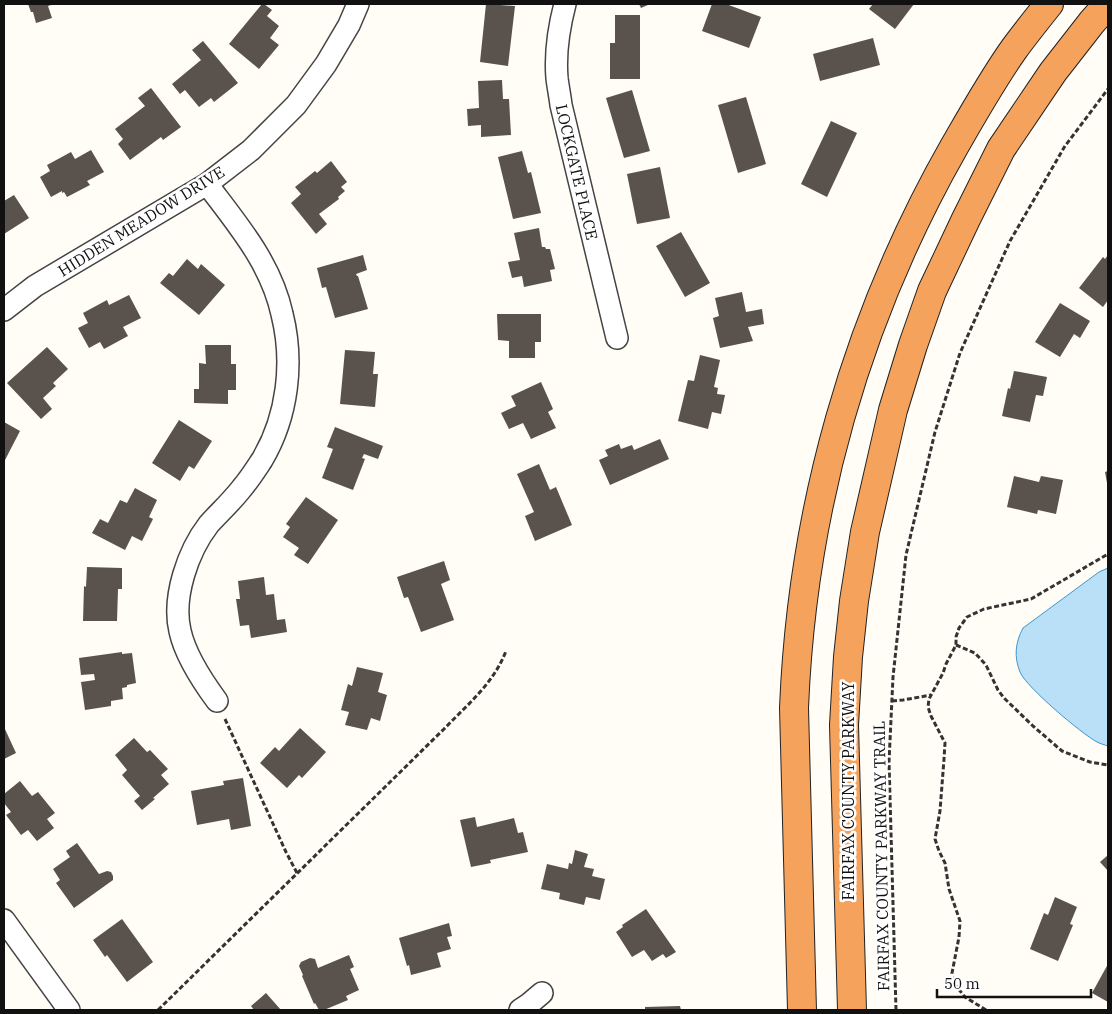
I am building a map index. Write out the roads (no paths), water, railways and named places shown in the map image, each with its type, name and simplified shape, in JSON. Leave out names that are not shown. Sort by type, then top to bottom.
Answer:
[{"type":"highway","points":[[802,1010],[794,708],[796,661],[814,523],[827,469],[846,394],[874,313],[898,255],[932,185],[972,115],[1013,50],[1049,4]]},
{"type":"highway","name":"FAIRFAX COUNTY PARKWAY","points":[[852,1010],[844,725],[848,657],[854,601],[865,532],[893,410],[932,290],[1002,149],[1053,72],[1108,4]]},
{"type":"street","name":"HIDDEN MEADOW DRIVE","points":[[4,310],[35,286],[207,184],[251,150],[296,105],[326,64],[349,25],[358,4]]},
{"type":"street","name":"LOCKGATE PLACE","points":[[565,4],[557,48],[557,78],[561,106],[617,338]]},
{"type":"street","points":[[207,184],[258,253],[272,282],[282,313],[288,344],[288,375],[284,405],[275,434],[262,459],[243,487],[208,525],[193,549],[184,574],[178,604],[180,632],[191,660],[216,701]]},
{"type":"street","points":[[6,928],[68,1010]]},
{"type":"street","points":[[520,1010],[542,993]]},
{"type":"water","points":[[1108,568],[1108,746],[1090,737],[1043,699],[1024,679],[1020,672],[1016,655],[1018,639],[1023,628],[1099,572]]}]
